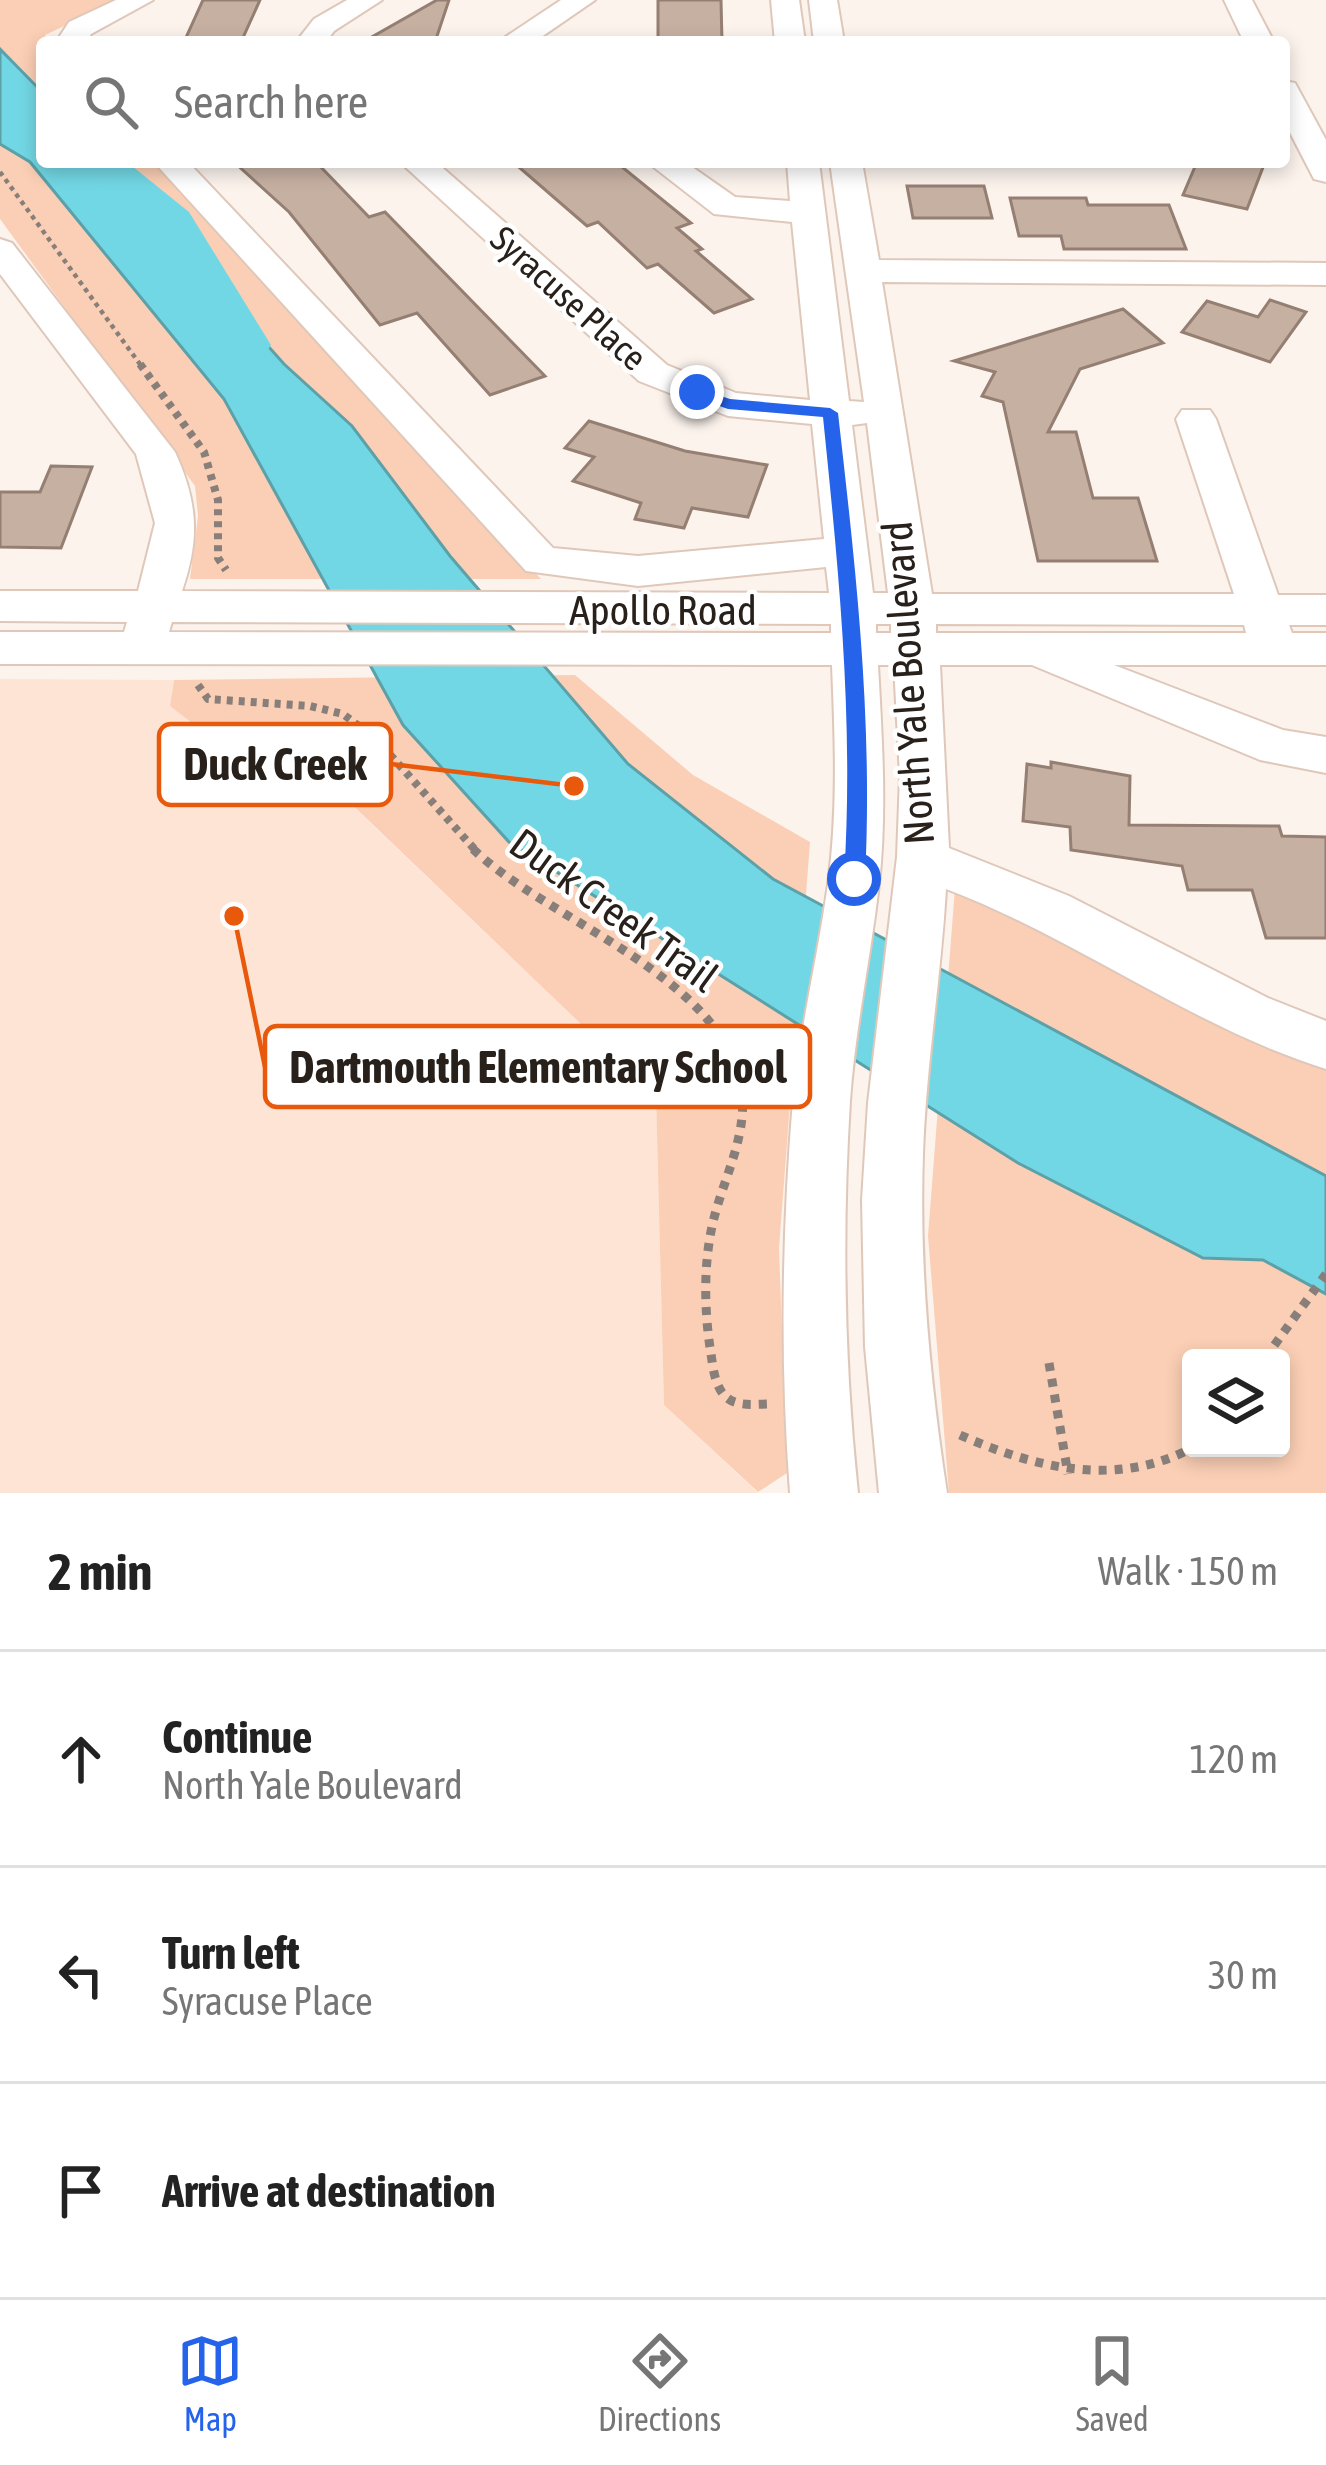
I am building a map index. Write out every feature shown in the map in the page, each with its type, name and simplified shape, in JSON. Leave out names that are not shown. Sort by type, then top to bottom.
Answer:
[{"type":"street","points":[[75,36],[80,28],[139,0]]},
{"type":"street","points":[[316,36],[324,25],[368,0]]},
{"type":"street","points":[[523,36],[580,0]]},
{"type":"street","points":[[785,0],[789,36]]},
{"type":"street","points":[[823,0],[828,36]]},
{"type":"street","points":[[1238,0],[1256,36]]},
{"type":"street","points":[[1290,102],[1326,172]]},
{"type":"street","points":[[176,168],[541,561],[638,571],[846,551]]},
{"type":"street","name":"Syracuse Place","points":[[423,168],[652,373],[728,404],[830,413],[882,412]]},
{"type":"street","points":[[672,168],[726,206],[809,213]]},
{"type":"street","name":"North Yale Boulevard","points":[[804,168],[855,630],[860,772],[854,879],[822,1096],[814,1254],[816,1403],[824,1493]]},
{"type":"street","name":"North Yale Boulevard","points":[[847,168],[911,629],[924,776],[921,873],[896,1106],[894,1315],[913,1493]]},
{"type":"street","points":[[0,250],[155,452],[171,484],[179,517],[176,536],[148,628]]},
{"type":"street","points":[[862,271],[1326,274]]},
{"type":"street","points":[[1196,419],[1267,629]]},
{"type":"street","name":"Apollo Road","points":[[0,606],[340,649],[584,648],[911,629],[1267,629],[1326,649]]},
{"type":"street","name":"Apollo Road","points":[[0,648],[310,608],[547,609],[855,630]]},
{"type":"street","name":"Apollo Road","points":[[1024,648],[1267,629],[1326,610]]},
{"type":"street","name":"Apollo Road","points":[[911,629],[1024,648],[1277,747],[1326,754]]},
{"type":"street","points":[[921,873],[982,879],[1126,947],[1277,1032],[1326,1045]]},
{"type":"path","name":"Duck Creek Trail","points":[[199,676],[197,687],[208,699],[321,708],[362,725],[482,857],[560,916],[648,968],[702,1011],[724,1038],[738,1071],[742,1128],[710,1234],[712,1370],[725,1397],[739,1403],[772,1404]]},
{"type":"path","points":[[1271,1349],[1326,1274]]},
{"type":"path","points":[[1049,1363],[1068,1474]]},
{"type":"path","points":[[960,1435],[1016,1462],[1068,1474],[1152,1468],[1182,1453]]},
{"type":"shaded area","points":[[0,0],[120,0],[46,36],[36,36],[36,168],[165,168],[541,579],[190,579],[198,516],[195,486],[0,219]]},
{"type":"shaded area","points":[[575,675],[693,775],[810,842],[779,1248],[787,1473],[758,1492],[664,1405],[656,1096],[274,730],[209,736],[170,706],[174,680]]},
{"type":"shaded area","points":[[0,679],[174,680],[170,706],[209,735],[273,730],[656,1096],[664,1405],[758,1493],[0,1493]]},
{"type":"shaded area","points":[[955,888],[1326,1070],[1326,1493],[949,1493],[928,1236]]},
{"type":"water","points":[[0,49],[36,86],[36,168],[110,168],[284,364],[352,426],[450,556],[628,764],[773,879],[1326,1176],[1326,1294],[1263,1260],[1203,1258],[1018,1163],[509,842],[403,725],[224,399],[30,162],[0,144]]},
{"type":"building","points":[[203,0],[260,0],[244,36],[187,36]]},
{"type":"building","points":[[437,0],[449,0],[437,36],[374,36]]},
{"type":"building","points":[[658,0],[721,0],[722,36],[658,36]]},
{"type":"building","points":[[241,168],[322,168],[369,217],[385,212],[545,376],[490,395],[417,313],[380,325],[289,212]]},
{"type":"building","points":[[520,168],[623,168],[691,223],[677,228],[702,249],[696,251],[752,299],[714,313],[658,264],[647,268],[598,222],[587,226]]},
{"type":"building","points":[[1194,168],[1263,168],[1247,209],[1183,195]]},
{"type":"building","points":[[907,186],[984,186],[992,218],[913,218]]},
{"type":"building","points":[[1010,198],[1169,205],[1186,249],[1064,249],[1061,236],[1019,236]]},
{"type":"building","points":[[1270,300],[1306,312],[1270,362],[1182,332],[1207,301],[1258,317]]},
{"type":"building","points":[[1123,309],[1163,343],[1080,369],[1048,432],[1076,432],[1093,498],[1138,498],[1157,561],[1038,561],[1003,402],[982,396],[995,372],[954,361]]},
{"type":"building","points":[[589,421],[685,451],[767,465],[748,517],[692,508],[684,528],[635,519],[641,503],[573,481],[594,457],[565,448]]},
{"type":"building","points":[[51,466],[92,467],[61,548],[0,547],[0,492],[40,492]]},
{"type":"building","points":[[1051,762],[1130,776],[1129,825],[1279,826],[1282,836],[1326,837],[1326,938],[1266,938],[1252,890],[1188,890],[1182,866],[1071,850],[1070,827],[1023,821],[1027,764],[1051,768]]},
{"type":"waterway","points":[[102,168],[170,223],[242,345]]},
{"type":"place","name":"Duck Creek","points":[[574,786]]},
{"type":"place","name":"Dartmouth Elementary School","points":[[234,916]]},
{"type":"route","points":[[697,392],[728,404],[830,413],[856,649],[860,772],[854,879]]}]
